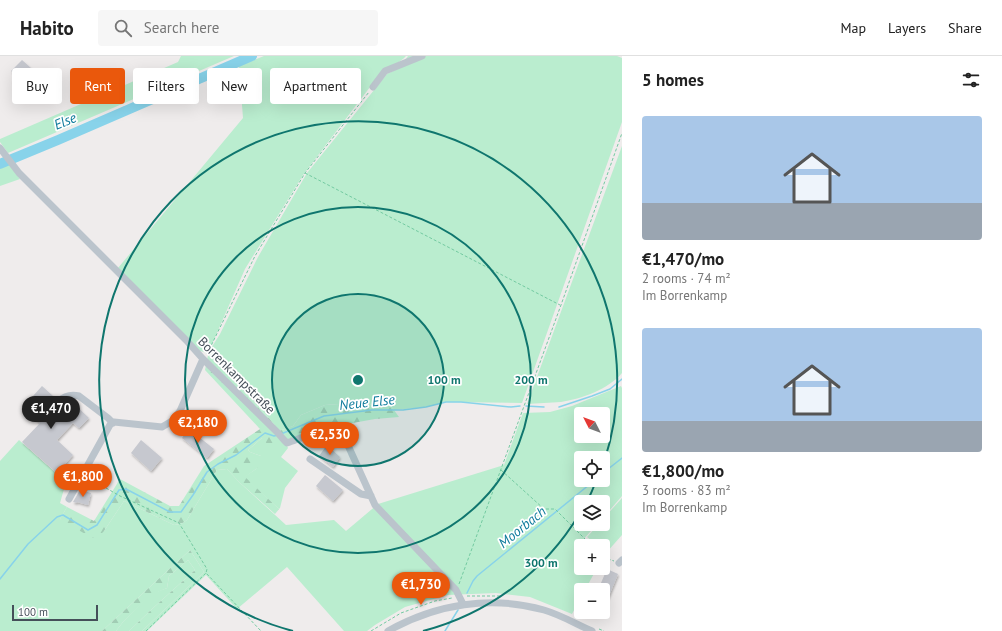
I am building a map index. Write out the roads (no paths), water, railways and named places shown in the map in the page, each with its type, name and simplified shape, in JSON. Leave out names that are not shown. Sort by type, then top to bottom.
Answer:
[{"type":"street","points":[[373,87],[385,71],[422,56]]},
{"type":"street","name":"Borrenkampstraße","points":[[0,148],[19,173],[288,443],[322,431],[333,430],[341,434],[346,441],[375,505],[458,593],[463,604]]},
{"type":"street","points":[[52,406],[66,396],[79,396],[113,423],[162,427],[172,421],[180,411],[203,359]]},
{"type":"street","points":[[69,499],[111,423],[113,423]]},
{"type":"street","points":[[310,460],[361,494],[371,496]]},
{"type":"street","points":[[388,631],[404,622],[439,609],[463,604],[499,602],[526,606],[545,611],[592,631]]},
{"type":"waterway","name":"Else","points":[[0,164],[252,56]]},
{"type":"waterway","name":"Neue Else","points":[[559,407],[610,389],[622,379]]},
{"type":"waterway","name":"Neue Else","points":[[281,434],[324,416],[372,410],[403,410],[426,407],[446,402],[511,407],[520,406]]},
{"type":"waterway","name":"Neue Else","points":[[526,406],[544,407]]},
{"type":"waterway","name":"Neue Else","points":[[0,579],[28,544],[57,517],[63,515],[88,530],[97,525],[119,490],[126,489],[170,512],[181,512],[207,472],[218,464],[236,455],[265,433],[274,436],[278,435]]},
{"type":"waterway","name":"Moorbach","points":[[610,467],[622,458]]},
{"type":"waterway","name":"Moorbach","points":[[467,593],[477,576],[586,487]]},
{"type":"waterway","name":"Moorbach","points":[[445,631],[458,610]]}]
